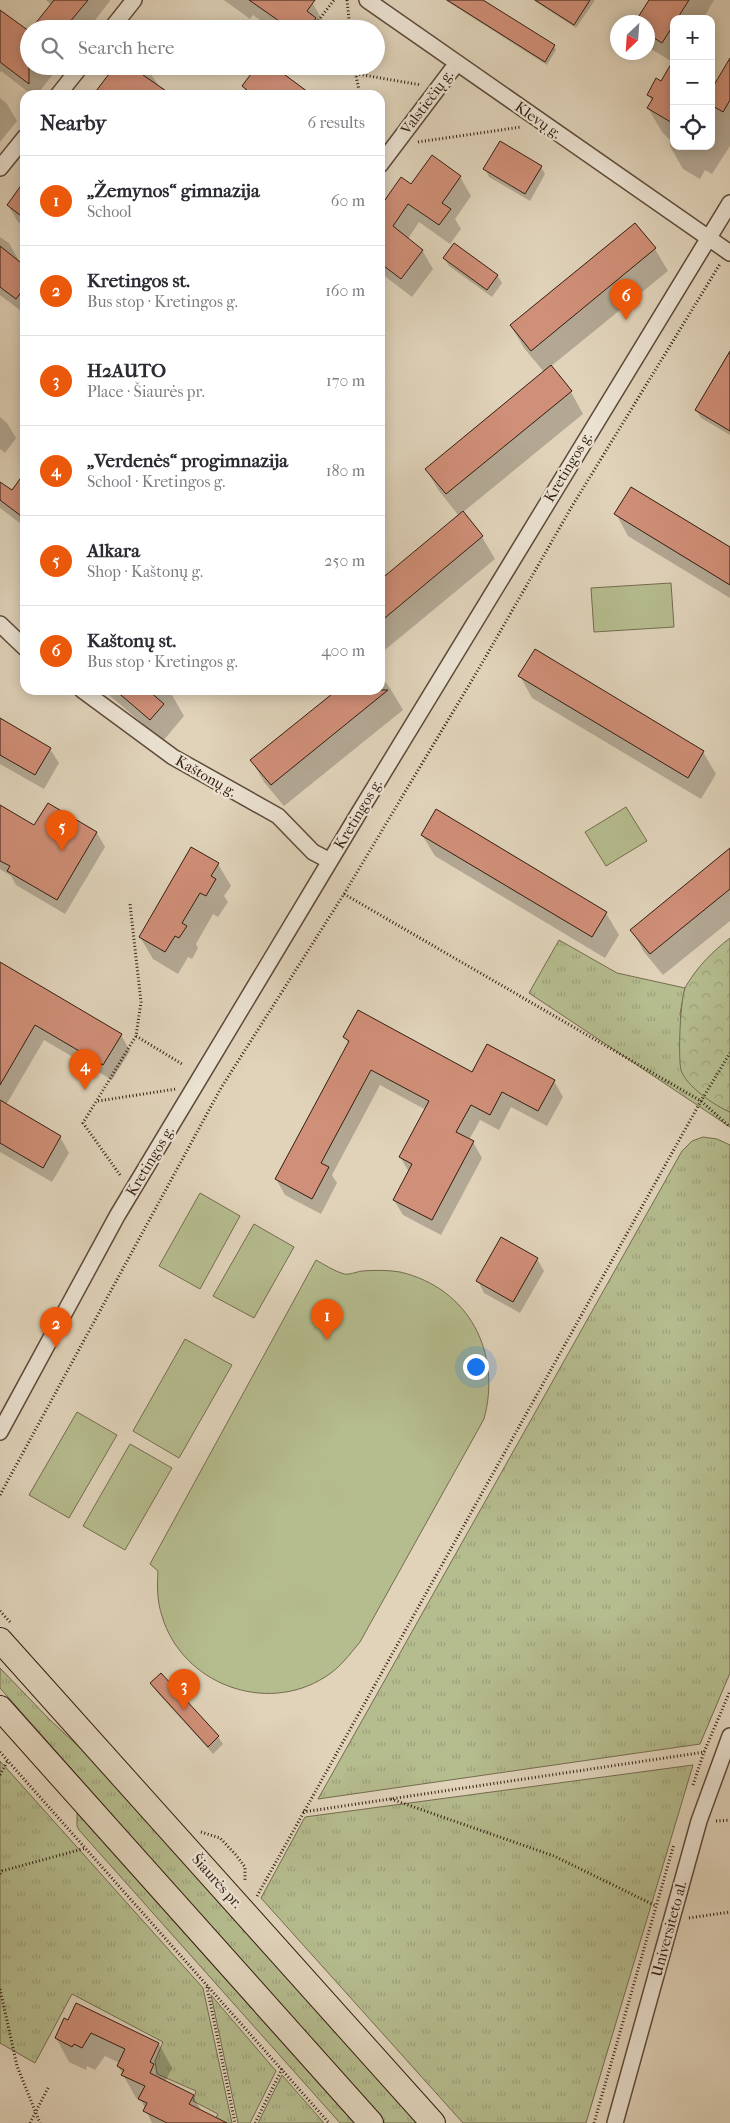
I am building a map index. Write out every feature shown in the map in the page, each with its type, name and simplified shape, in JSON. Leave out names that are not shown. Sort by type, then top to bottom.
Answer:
[{"type":"main road","name":"Šiaurės pr.","points":[[0,1640],[432,2123]]},
{"type":"main road","points":[[0,1708],[371,2123]]},
{"type":"street","points":[[118,20],[134,0]]},
{"type":"street","name":"Klevų g.","points":[[367,0],[729,252]]},
{"type":"street","name":"Valstiečių g.","points":[[385,158],[457,63]]},
{"type":"street","points":[[62,90],[74,75]]},
{"type":"street","points":[[0,168],[20,143]]},
{"type":"street","name":"Kretingos g.","points":[[0,1432],[117,1216],[330,861],[730,203]]},
{"type":"street","points":[[0,624],[20,641]]},
{"type":"street","name":"Kaštonų g.","points":[[89,695],[173,758],[278,816],[314,852],[330,861]]},
{"type":"street","name":"Universiteto al.","points":[[615,2123],[699,1821],[728,1743]]},
{"type":"path","points":[[319,20],[334,0]]},
{"type":"path","points":[[347,0],[349,20]]},
{"type":"path","points":[[355,75],[359,90]]},
{"type":"path","points":[[361,75],[438,88]]},
{"type":"path","points":[[395,145],[544,124]]},
{"type":"path","points":[[0,1495],[221,1088],[344,894],[481,665],[571,508],[729,252]]},
{"type":"path","points":[[344,894],[701,1102],[730,1127]]},
{"type":"path","points":[[120,1176],[83,1123],[136,1036],[140,1002],[130,904]]},
{"type":"path","points":[[136,1036],[182,1064]]},
{"type":"path","points":[[256,1897],[730,1053]]},
{"type":"path","points":[[98,1101],[166,1089],[221,1088]]},
{"type":"path","points":[[303,1812],[728,1743]]},
{"type":"path","points":[[0,1752],[329,2123]]},
{"type":"path","points":[[0,1775],[8,1760]]},
{"type":"path","points":[[391,1799],[554,1856],[656,1906],[671,1921],[730,1912]]},
{"type":"path","points":[[1,1872],[86,1848]]},
{"type":"path","points":[[206,1984],[236,2123]]},
{"type":"path","points":[[0,1988],[17,2066],[40,2123]]},
{"type":"path","points":[[255,2123],[282,2069]]},
{"type":"path","points":[[30,2123],[49,2086]]},
{"type":"green space","points":[[671,583],[674,627],[594,632],[591,588]]},
{"type":"green space","points":[[626,807],[647,841],[606,866],[585,832]]},
{"type":"green space","points":[[730,938],[730,1112],[709,1100],[695,1089],[684,1076],[681,1070],[680,1027],[686,986],[706,960]]},
{"type":"green space","points":[[559,940],[617,973],[685,988],[680,1014],[696,1090],[730,1112],[730,1127],[529,993]]},
{"type":"green space","points":[[703,1137],[717,1139],[730,1145],[730,1673],[700,1744],[318,1799],[682,1151],[692,1141]]},
{"type":"green space","points":[[200,1193],[240,1216],[200,1289],[159,1266]]},
{"type":"green space","points":[[254,1224],[294,1247],[254,1318],[213,1296]]},
{"type":"green space","points":[[316,1260],[344,1274],[372,1270],[400,1272],[424,1280],[445,1292],[462,1308],[475,1327],[484,1348],[488,1370],[488,1394],[484,1419],[360,1642],[335,1670],[302,1688],[277,1693],[253,1692],[229,1686],[207,1675],[188,1660],[172,1640],[162,1616],[159,1605],[158,1571],[150,1564]]},
{"type":"green space","points":[[185,1339],[232,1365],[179,1458],[133,1431]]},
{"type":"green space","points":[[77,1412],[117,1435],[69,1518],[29,1495]]},
{"type":"green space","points":[[130,1444],[172,1468],[125,1550],[83,1526]]},
{"type":"green space","points":[[0,1668],[50,1720],[104,1770],[419,2123],[385,2123],[0,1688]]},
{"type":"green space","points":[[0,1761],[203,1988],[232,2123],[213,2123],[218,2114],[193,2101],[196,2091],[157,2074],[155,2061],[163,2042],[72,1994],[35,2063],[0,2043]]},
{"type":"green space","points":[[693,1765],[586,2123],[463,2123],[261,1898],[305,1817]]},
{"type":"green space","points":[[77,1813],[354,2123],[340,2123],[79,1830],[77,1826]]},
{"type":"green space","points":[[211,1995],[276,2071],[250,2123],[238,2123]]},
{"type":"green space","points":[[282,2075],[324,2123],[258,2123]]},
{"type":"building","points":[[54,0],[88,0],[71,20],[38,20]]},
{"type":"building","points":[[249,0],[315,0],[307,11],[316,18],[315,20],[278,20]]},
{"type":"building","points":[[447,0],[483,0],[555,45],[545,62]]},
{"type":"building","points":[[535,0],[590,0],[574,25]]},
{"type":"building","points":[[649,0],[689,0],[680,15],[670,15],[670,30],[662,43],[655,38],[655,15],[639,15]]},
{"type":"building","points":[[0,10],[20,24],[20,75],[29,75],[29,84],[0,62]]},
{"type":"building","points":[[730,58],[730,100],[723,112],[715,107],[715,83]]},
{"type":"building","points":[[670,66],[670,122],[647,108],[653,98],[647,95],[656,78],[661,81]]},
{"type":"building","points":[[108,75],[143,75],[165,90],[97,90]]},
{"type":"building","points":[[250,75],[285,75],[305,90],[247,90],[242,86]]},
{"type":"building","points":[[500,141],[542,166],[525,194],[483,169]]},
{"type":"building","points":[[432,155],[461,176],[442,203],[451,209],[439,225],[408,204],[393,226],[423,250],[401,279],[385,267],[385,200],[401,177],[411,184]]},
{"type":"building","points":[[20,187],[20,215],[7,205]]},
{"type":"building","points":[[635,223],[656,248],[531,351],[510,325]]},
{"type":"building","points":[[454,243],[498,275],[487,290],[443,258]]},
{"type":"building","points":[[0,246],[20,262],[20,294],[16,299],[0,287]]},
{"type":"building","points":[[730,351],[730,431],[695,410]]},
{"type":"building","points":[[551,365],[572,391],[446,494],[425,469]]},
{"type":"building","points":[[20,479],[20,515],[0,500],[0,482],[12,490]]},
{"type":"building","points":[[631,487],[730,547],[730,585],[614,514]]},
{"type":"building","points":[[463,511],[483,536],[385,618],[385,576]]},
{"type":"building","points":[[535,649],[704,751],[688,778],[518,676]]},
{"type":"building","points":[[121,695],[154,695],[164,704],[150,720]]},
{"type":"building","points":[[331,695],[382,695],[271,785],[250,760]]},
{"type":"building","points":[[0,718],[51,748],[35,775],[0,755]]},
{"type":"building","points":[[48,803],[97,832],[57,900],[7,871],[10,866],[0,861],[0,805],[34,825]]},
{"type":"building","points":[[436,809],[607,912],[592,937],[421,835]]},
{"type":"building","points":[[191,847],[219,863],[211,876],[216,879],[206,896],[200,893],[182,923],[187,926],[179,938],[175,936],[165,952],[139,937]]},
{"type":"building","points":[[730,848],[730,889],[650,954],[630,930]]},
{"type":"building","points":[[0,962],[122,1034],[103,1065],[35,1025],[0,1085]]},
{"type":"building","points":[[358,1010],[472,1072],[487,1044],[555,1080],[538,1111],[502,1092],[490,1115],[471,1105],[456,1132],[474,1141],[432,1220],[393,1200],[412,1164],[399,1157],[429,1101],[371,1070],[321,1163],[329,1167],[312,1199],[275,1179],[349,1041],[343,1037]]},
{"type":"building","points":[[0,1100],[61,1136],[43,1168],[0,1143]]},
{"type":"building","points":[[501,1237],[538,1258],[513,1302],[476,1281]]},
{"type":"building","points":[[161,1673],[219,1736],[208,1747],[150,1683]]},
{"type":"building","points":[[76,2003],[159,2043],[150,2062],[154,2064],[150,2073],[194,2095],[189,2104],[227,2123],[167,2123],[143,2111],[147,2103],[138,2099],[145,2086],[121,2075],[124,2070],[117,2066],[125,2049],[91,2033],[82,2048],[74,2044],[72,2047],[55,2038],[64,2018],[68,2020]]},
{"type":"place","name":"Kaštonų st.","points":[[626,320]]},
{"type":"place","name":"Alkara","points":[[62,851]]},
{"type":"place","name":"„Verdenės“ progimnazija","points":[[85,1090]]},
{"type":"place","name":"„Žemynos“ gimnazija","points":[[327,1340]]},
{"type":"place","name":"Kretingos st.","points":[[56,1348]]},
{"type":"place","name":"H2AUTO","points":[[184,1710]]}]
